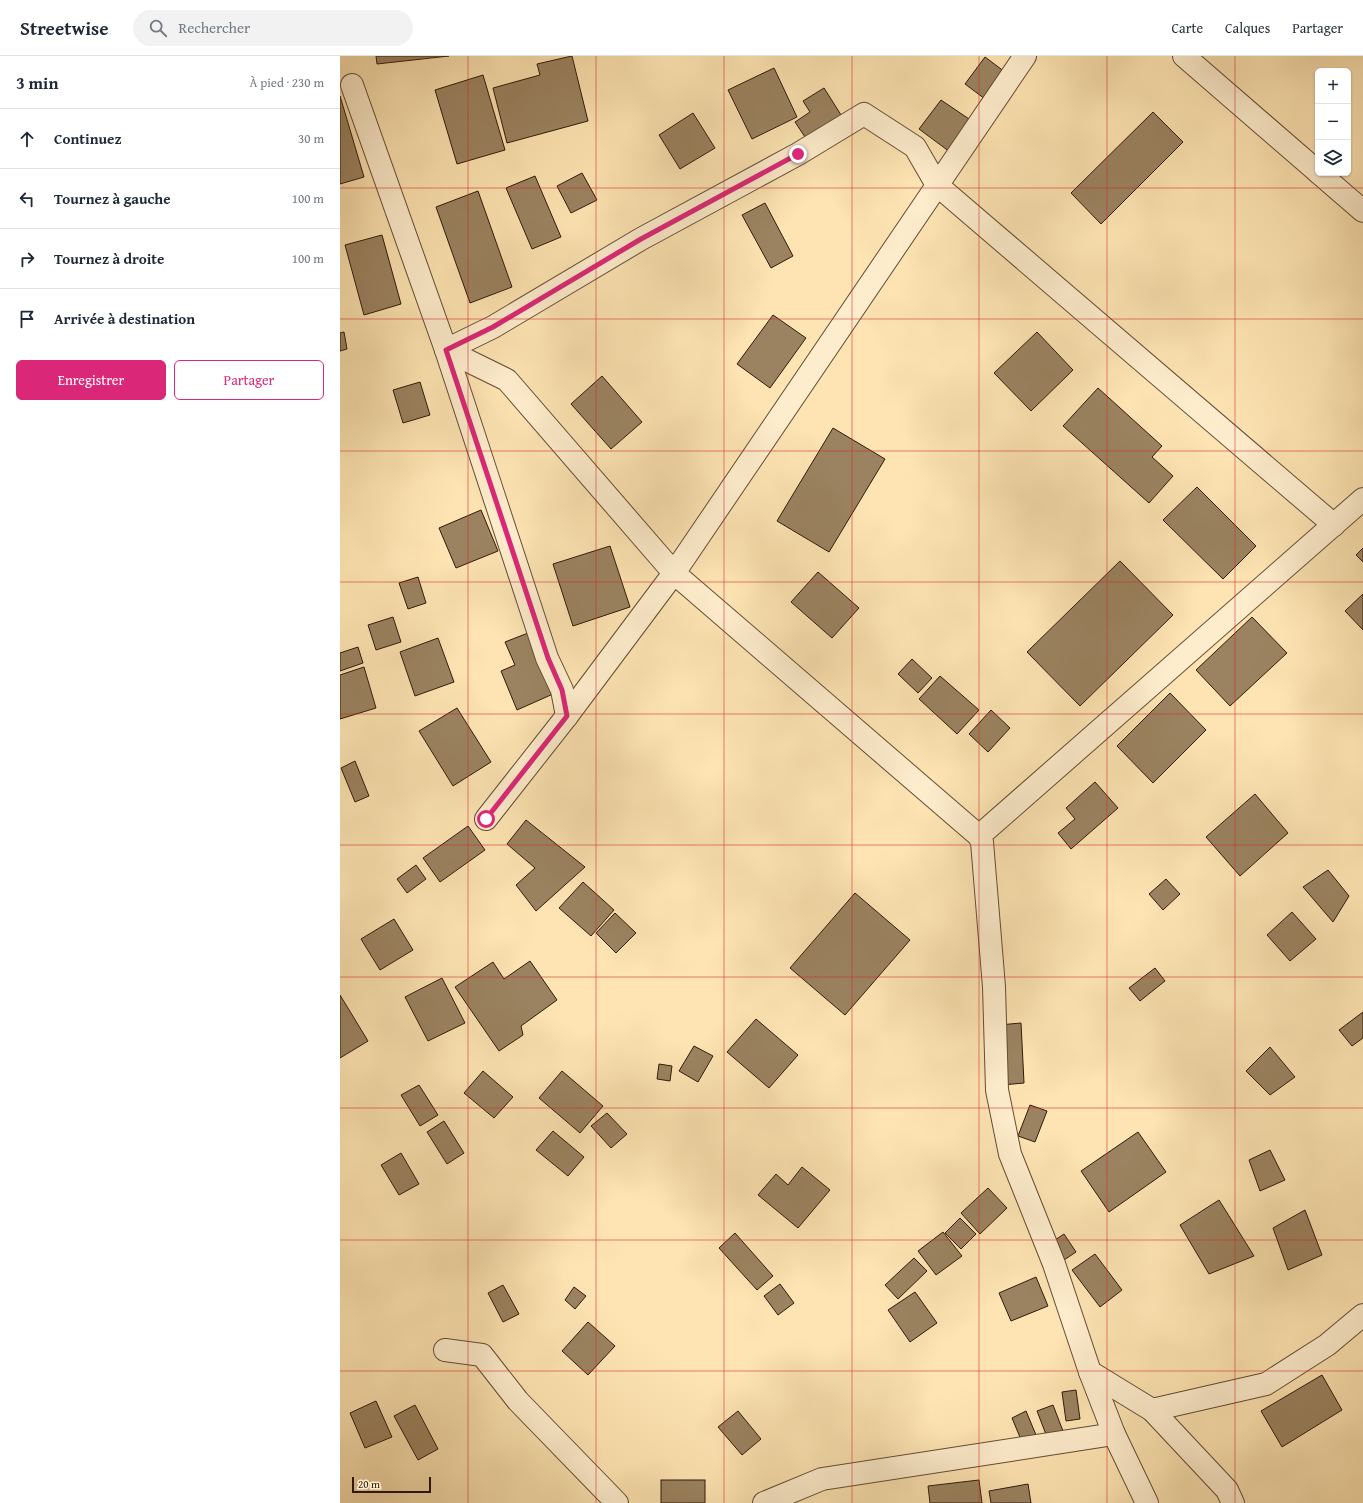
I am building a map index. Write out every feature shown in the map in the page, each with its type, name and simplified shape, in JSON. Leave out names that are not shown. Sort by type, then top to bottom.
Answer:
[{"type":"street","points":[[486,819],[567,716],[674,573],[1025,56]]},
{"type":"street","points":[[1184,56],[1315,169]]},
{"type":"street","points":[[352,85],[446,350],[548,658],[562,690],[567,716]]},
{"type":"street","points":[[446,350],[493,327],[641,239],[798,154],[864,114],[916,147],[937,185],[1334,525]]},
{"type":"street","points":[[1324,176],[1363,210]]},
{"type":"street","points":[[446,350],[507,380],[674,573],[979,836],[982,842],[994,987],[997,1090],[1010,1154],[1054,1264],[1090,1372],[1114,1434],[1147,1503]]},
{"type":"street","points":[[979,836],[1363,499]]},
{"type":"street","points":[[1152,1410],[1266,1384],[1327,1345],[1363,1315]]},
{"type":"street","points":[[445,1350],[482,1355],[518,1401],[617,1503]]},
{"type":"street","points":[[1090,1372],[1152,1410],[1227,1490],[1234,1503]]},
{"type":"street","points":[[764,1503],[822,1479],[1114,1434]]},
{"type":"building","points":[[376,56],[449,56],[377,64]]},
{"type":"building","points":[[572,56],[588,121],[507,143],[493,88],[540,75],[537,64]]},
{"type":"building","points":[[985,57],[1009,75],[989,102],[965,84]]},
{"type":"building","points":[[774,68],[797,117],[752,139],[728,90]]},
{"type":"building","points":[[483,75],[505,150],[457,164],[435,90]]},
{"type":"building","points":[[824,88],[843,118],[807,140],[795,122],[810,112],[803,101]]},
{"type":"building","points":[[340,96],[364,177],[340,184]]},
{"type":"building","points":[[941,100],[972,121],[950,152],[919,129]]},
{"type":"building","points":[[1153,112],[1183,142],[1101,224],[1071,193]]},
{"type":"building","points":[[693,113],[715,148],[680,169],[659,135]]},
{"type":"building","points":[[582,173],[597,200],[571,213],[557,186]]},
{"type":"building","points":[[535,176],[561,237],[532,249],[506,188]]},
{"type":"building","points":[[478,191],[512,287],[470,303],[436,207]]},
{"type":"building","points":[[765,203],[793,256],[771,268],[742,215]]},
{"type":"building","points":[[382,235],[401,304],[364,315],[345,245]]},
{"type":"building","points":[[773,315],[806,338],[770,388],[737,364]]},
{"type":"building","points":[[344,332],[347,349],[340,351],[340,333]]},
{"type":"building","points":[[1037,332],[1073,370],[1031,411],[994,373]]},
{"type":"building","points":[[602,376],[642,422],[611,449],[571,404]]},
{"type":"building","points":[[420,382],[430,415],[403,423],[393,390]]},
{"type":"building","points":[[1098,388],[1162,446],[1152,457],[1173,476],[1149,503],[1063,426]]},
{"type":"building","points":[[833,428],[885,459],[829,552],[777,521]]},
{"type":"building","points":[[1197,487],[1256,546],[1223,579],[1163,520]]},
{"type":"building","points":[[481,510],[498,551],[456,568],[439,528]]},
{"type":"building","points":[[610,546],[630,607],[573,626],[553,564]]},
{"type":"building","points":[[1363,548],[1363,562],[1356,555]]},
{"type":"building","points":[[1120,561],[1173,615],[1080,706],[1027,652]]},
{"type":"building","points":[[818,572],[859,608],[832,638],[791,602]]},
{"type":"building","points":[[418,577],[426,603],[408,609],[399,583]]},
{"type":"building","points":[[1363,594],[1363,630],[1345,611]]},
{"type":"building","points":[[393,617],[401,642],[376,650],[368,625]]},
{"type":"building","points":[[1252,617],[1287,653],[1230,706],[1196,670]]},
{"type":"building","points":[[528,633],[562,690],[517,710],[501,671],[515,665],[505,642]]},
{"type":"building","points":[[438,638],[454,682],[415,696],[400,652]]},
{"type":"building","points":[[358,647],[363,663],[340,671],[340,653]]},
{"type":"building","points":[[912,659],[932,678],[918,693],[898,674]]},
{"type":"building","points":[[364,667],[376,708],[340,719],[340,675]]},
{"type":"building","points":[[940,676],[979,710],[957,734],[919,699]]},
{"type":"building","points":[[1170,693],[1206,730],[1153,783],[1117,746]]},
{"type":"building","points":[[457,708],[491,762],[453,786],[419,731]]},
{"type":"building","points":[[991,710],[1010,728],[988,752],[969,734]]},
{"type":"building","points":[[355,761],[369,796],[355,802],[341,768]]},
{"type":"building","points":[[1095,782],[1118,808],[1071,849],[1058,833],[1075,819],[1066,808]]},
{"type":"building","points":[[1255,794],[1288,833],[1240,876],[1206,837]]},
{"type":"building","points":[[526,820],[585,867],[536,911],[516,885],[535,868],[507,844]]},
{"type":"building","points":[[468,826],[485,850],[440,882],[423,858]]},
{"type":"building","points":[[416,865],[426,879],[407,893],[397,879]]},
{"type":"building","points":[[1328,870],[1349,896],[1333,922],[1303,887]]},
{"type":"building","points":[[1166,879],[1180,894],[1163,910],[1149,894]]},
{"type":"building","points":[[583,882],[614,910],[591,936],[559,908]]},
{"type":"building","points":[[855,893],[910,940],[845,1015],[790,968]]},
{"type":"building","points":[[1292,912],[1316,939],[1290,961],[1267,935]]},
{"type":"building","points":[[615,913],[636,933],[616,953],[596,933]]},
{"type":"building","points":[[394,919],[413,950],[380,970],[361,939]]},
{"type":"building","points":[[530,961],[557,1000],[521,1026],[523,1035],[499,1051],[455,987],[493,962],[504,979]]},
{"type":"building","points":[[1155,968],[1165,981],[1140,1001],[1129,988]]},
{"type":"building","points":[[442,978],[465,1023],[428,1041],[405,997]]},
{"type":"building","points":[[340,995],[368,1041],[340,1058]]},
{"type":"building","points":[[1363,1012],[1363,1038],[1352,1046],[1339,1030]]},
{"type":"building","points":[[756,1019],[798,1055],[769,1088],[727,1052]]},
{"type":"building","points":[[1021,1023],[1024,1083],[1002,1085],[999,1025]]},
{"type":"building","points":[[694,1046],[713,1056],[698,1082],[679,1071]]},
{"type":"building","points":[[1270,1047],[1295,1077],[1270,1095],[1246,1071]]},
{"type":"building","points":[[659,1064],[672,1066],[670,1081],[657,1079]]},
{"type":"building","points":[[483,1071],[513,1097],[494,1118],[464,1093]]},
{"type":"building","points":[[562,1071],[603,1106],[580,1133],[539,1098]]},
{"type":"building","points":[[419,1085],[438,1115],[420,1126],[401,1095]]},
{"type":"building","points":[[1030,1105],[1047,1111],[1035,1142],[1018,1136]]},
{"type":"building","points":[[607,1113],[627,1134],[611,1148],[591,1126]]},
{"type":"building","points":[[444,1121],[464,1153],[447,1164],[427,1132]]},
{"type":"building","points":[[553,1131],[584,1157],[568,1176],[536,1150]]},
{"type":"building","points":[[1138,1132],[1166,1172],[1109,1212],[1081,1171]]},
{"type":"building","points":[[1270,1150],[1285,1180],[1260,1191],[1249,1160]]},
{"type":"building","points":[[401,1153],[419,1184],[399,1195],[381,1165]]},
{"type":"building","points":[[802,1167],[830,1190],[798,1228],[758,1195],[776,1174],[788,1185]]},
{"type":"building","points":[[988,1188],[1007,1208],[980,1234],[961,1213]]},
{"type":"building","points":[[1219,1200],[1254,1256],[1209,1274],[1180,1225]]},
{"type":"building","points":[[1305,1210],[1322,1255],[1288,1270],[1273,1228]]},
{"type":"building","points":[[960,1218],[976,1234],[961,1249],[945,1233]]},
{"type":"building","points":[[943,1232],[962,1256],[936,1275],[918,1251]]},
{"type":"building","points":[[735,1233],[773,1276],[757,1290],[719,1248]]},
{"type":"building","points":[[1064,1234],[1076,1252],[1061,1262],[1049,1244]]},
{"type":"building","points":[[1095,1254],[1122,1290],[1100,1307],[1072,1270]]},
{"type":"building","points":[[914,1258],[927,1271],[898,1299],[885,1285]]},
{"type":"building","points":[[1036,1277],[1048,1306],[1011,1321],[999,1293]]},
{"type":"building","points":[[780,1284],[794,1303],[778,1315],[764,1296]]},
{"type":"building","points":[[503,1285],[519,1314],[503,1322],[488,1293]]},
{"type":"building","points":[[574,1287],[586,1296],[575,1309],[565,1300]]},
{"type":"building","points":[[915,1292],[937,1323],[910,1342],[888,1310]]},
{"type":"building","points":[[588,1322],[615,1346],[588,1375],[562,1351]]},
{"type":"building","points":[[1322,1375],[1342,1410],[1282,1447],[1261,1411]]},
{"type":"building","points":[[1076,1390],[1080,1419],[1066,1421],[1062,1392]]},
{"type":"building","points":[[376,1401],[392,1437],[365,1448],[350,1413]]},
{"type":"building","points":[[415,1405],[438,1449],[418,1460],[394,1416]]},
{"type":"building","points":[[1053,1405],[1063,1431],[1047,1437],[1037,1411]]},
{"type":"building","points":[[738,1411],[761,1439],[742,1455],[718,1427]]},
{"type":"building","points":[[1026,1411],[1036,1435],[1022,1442],[1012,1418]]},
{"type":"building","points":[[661,1480],[705,1480],[705,1503],[661,1503]]},
{"type":"building","points":[[979,1480],[982,1503],[930,1503],[928,1486]]},
{"type":"building","points":[[1028,1484],[1031,1503],[991,1503],[989,1491]]},
{"type":"route","points":[[486,819],[567,716],[562,690],[548,658],[446,350],[493,327],[641,239],[798,154]]}]
